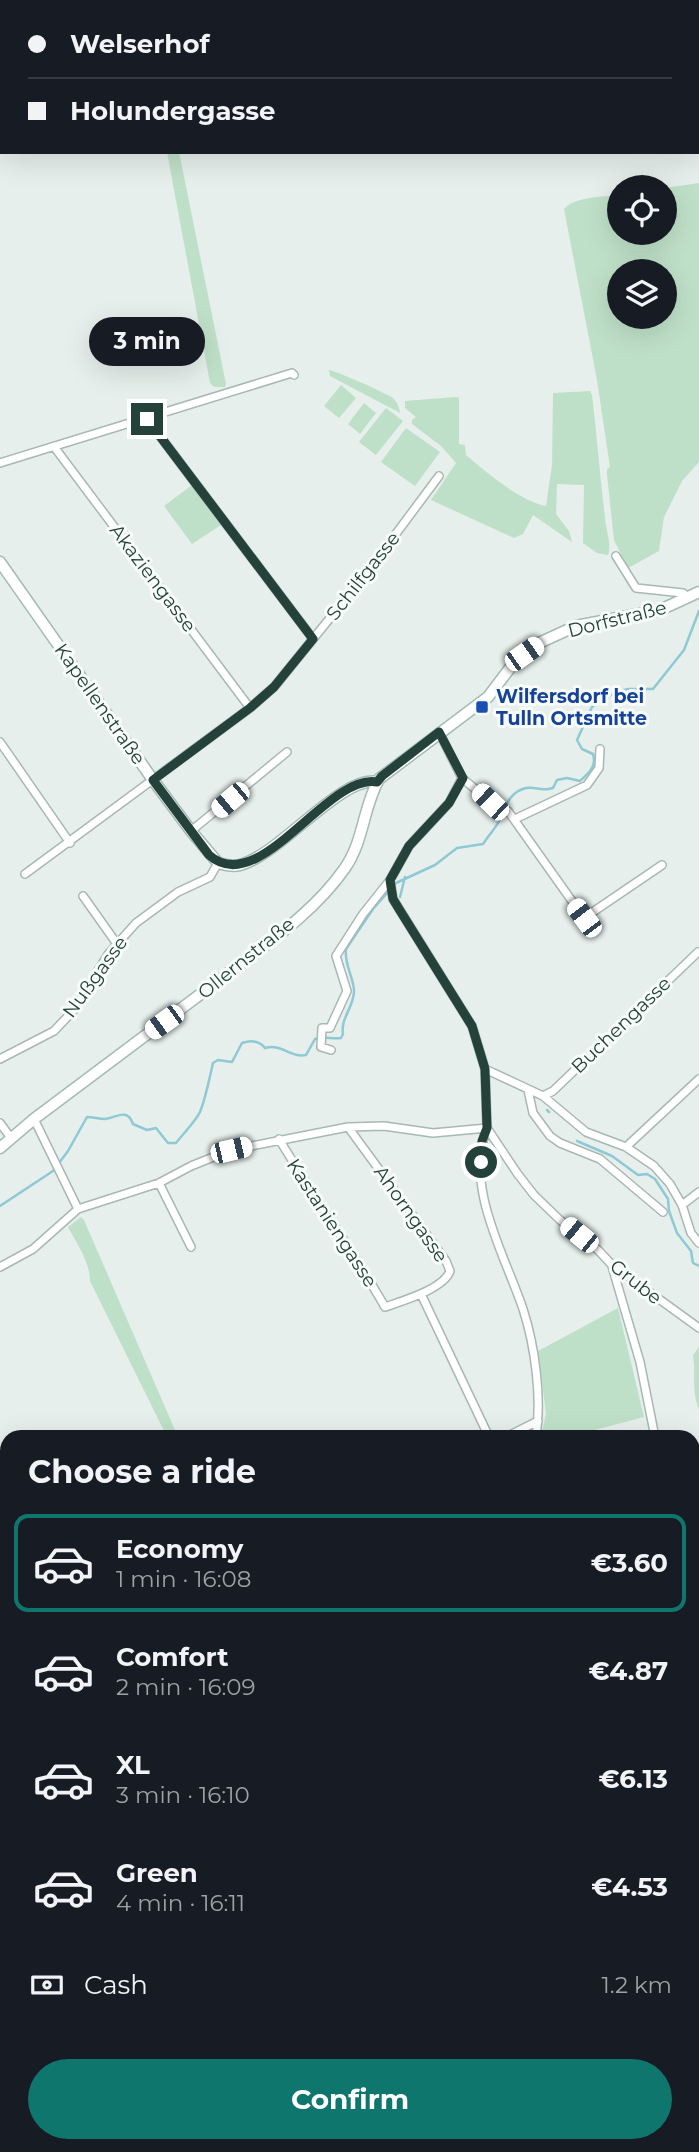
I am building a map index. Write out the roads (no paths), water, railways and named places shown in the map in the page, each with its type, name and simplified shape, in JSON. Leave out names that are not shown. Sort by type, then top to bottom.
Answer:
[{"type":"street","points":[[0,463],[292,373],[294,375]]},
{"type":"street","points":[[147,419],[313,639]]},
{"type":"street","name":"Akaziengasse","points":[[55,448],[250,708]]},
{"type":"street","name":"Schilfgasse","points":[[25,874],[250,708],[274,687],[366,575],[439,476]]},
{"type":"street","points":[[616,556],[636,588],[695,594]]},
{"type":"street","name":"Kapellenstraße","points":[[1,567],[153,780],[218,863]]},
{"type":"street","name":"Dorfstraße","points":[[377,782],[488,697],[524,654],[556,634],[576,626],[660,610],[695,594]]},
{"type":"street","points":[[439,732],[463,778],[498,808],[508,811],[584,918],[662,865]]},
{"type":"street","points":[[0,742],[70,843]]},
{"type":"street","points":[[514,819],[587,785],[599,768],[600,749]]},
{"type":"street","points":[[191,831],[288,752]]},
{"type":"street","points":[[331,1050],[321,1047],[322,1028],[330,1028],[347,991],[336,956],[363,914],[390,882],[409,846],[449,803],[463,778]]},
{"type":"street","points":[[218,863],[239,865],[255,858],[295,831],[334,797],[363,783],[377,782]]},
{"type":"street","name":"Ollernstraße","points":[[0,1148],[34,1119],[264,947],[320,897],[345,869],[357,848],[377,782]]},
{"type":"street","name":"Nußgasse","points":[[0,1059],[54,1031],[73,1011],[109,953],[136,923],[178,892],[210,877],[218,863]]},
{"type":"street","points":[[390,882],[393,899],[472,1026],[485,1069],[487,1128],[482,1141],[481,1162],[485,1203],[494,1239],[529,1332],[538,1391],[537,1430]]},
{"type":"street","points":[[83,896],[117,944]]},
{"type":"street","name":"Buchengasse","points":[[543,1096],[553,1091],[698,952]]},
{"type":"street","points":[[485,1069],[543,1096],[586,1132],[626,1147],[654,1166],[670,1184],[682,1205],[691,1234],[699,1243]]},
{"type":"street","points":[[626,1147],[699,1079]]},
{"type":"street","points":[[528,1090],[533,1113],[550,1136],[560,1143],[600,1159],[663,1212]]},
{"type":"street","points":[[34,1119],[78,1209]]},
{"type":"street","points":[[0,1123],[11,1138]]},
{"type":"street","points":[[0,1267],[33,1248],[78,1209],[159,1183],[191,1166],[231,1150],[348,1127],[384,1126],[433,1133],[487,1128]]},
{"type":"street","name":"Ahorngasse","points":[[348,1127],[446,1261],[450,1271],[447,1279],[421,1294],[385,1307]]},
{"type":"street","name":"Grube","points":[[487,1128],[534,1195],[612,1265],[699,1328]]},
{"type":"street","name":"Kastaniengasse","points":[[279,1139],[309,1189],[359,1260],[385,1307]]},
{"type":"street","points":[[159,1183],[191,1247]]},
{"type":"street","points":[[682,1205],[699,1192]]},
{"type":"street","points":[[612,1265],[640,1362],[654,1430]]},
{"type":"street","points":[[421,1294],[486,1430]]},
{"type":"street","points":[[520,1430],[538,1421]]},
{"type":"waterway","points":[[0,1206],[53,1171],[87,1117],[105,1119],[128,1116],[133,1124],[147,1130],[156,1128],[168,1143],[176,1143],[200,1112],[213,1063],[218,1060],[232,1062],[242,1043],[255,1041],[265,1048],[276,1047],[306,1055],[315,1039],[341,1038],[354,996],[346,949],[373,909],[396,883],[435,865],[457,848],[483,844],[509,800],[520,790],[553,788],[557,780],[567,778],[580,781],[594,762],[593,754],[582,749],[577,740],[592,707],[616,692],[653,689],[684,650],[699,611]]},
{"type":"waterway","points":[[400,897],[405,877]]},
{"type":"waterway","points":[[577,1141],[612,1156],[638,1175],[647,1174],[655,1179],[668,1199],[669,1211],[677,1233],[691,1251],[693,1263],[699,1266]]},
{"type":"place","name":"Wilfersdorf bei Tulln Ortsmitte","points":[[482,707]]}]
